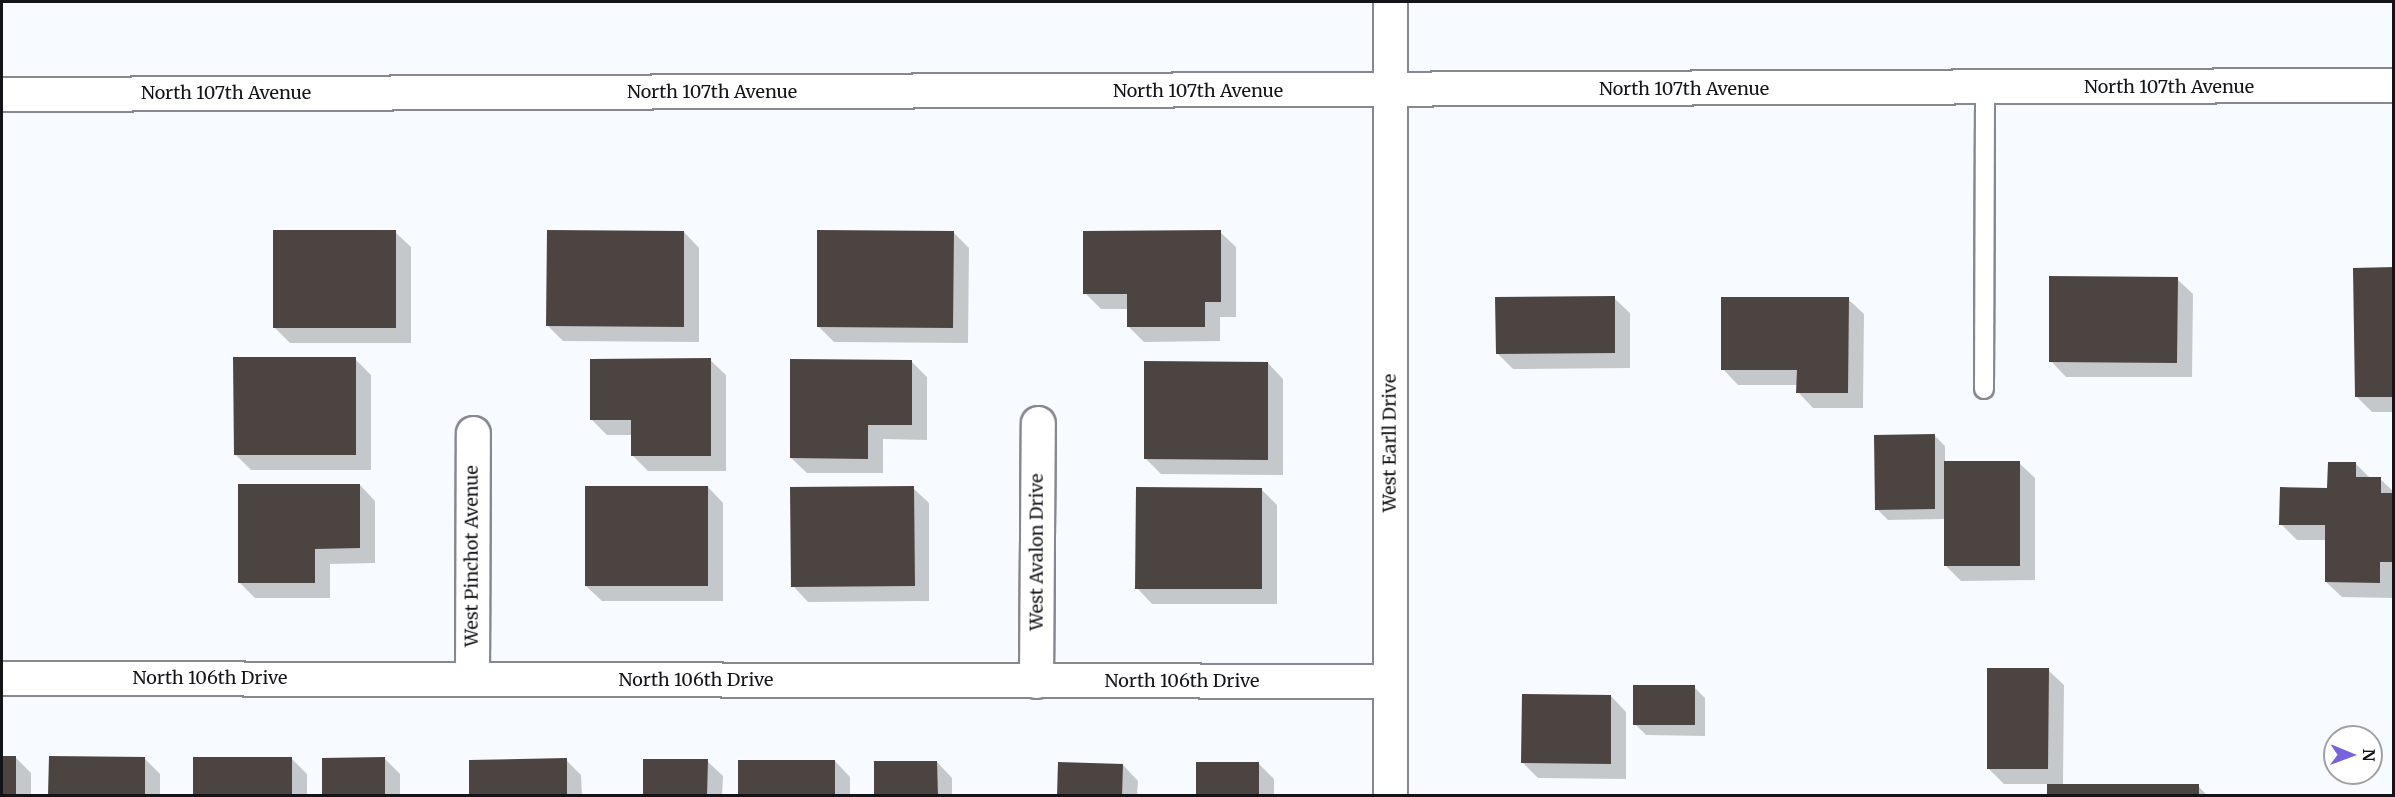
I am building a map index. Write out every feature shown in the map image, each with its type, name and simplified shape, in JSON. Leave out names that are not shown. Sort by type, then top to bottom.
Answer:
[{"type":"street","name":"West Earll Drive","points":[[1390,2],[1390,795]]},
{"type":"street","name":"North 107th Avenue","points":[[2,94],[1390,91],[2394,85]]},
{"type":"street","name":"West Avalon Drive","points":[[1036,681],[1038,423]]},
{"type":"street","name":"West Pinchot Avenue","points":[[472,679],[473,433]]},
{"type":"street","name":"North 106th Drive","points":[[2,678],[1390,681]]},
{"type":"lane","points":[[1984,389],[1985,88]]},
{"type":"building","points":[[273,230],[396,230],[396,328],[273,328]]},
{"type":"building","points":[[547,230],[684,231],[684,327],[546,326]]},
{"type":"building","points":[[817,230],[954,231],[953,328],[817,327]]},
{"type":"building","points":[[1221,230],[1221,302],[1205,302],[1205,327],[1127,327],[1127,294],[1083,294],[1083,231]]},
{"type":"building","points":[[2394,267],[2394,397],[2355,397],[2353,268]]},
{"type":"building","points":[[2049,276],[2178,277],[2177,363],[2049,362]]},
{"type":"building","points":[[1615,296],[1615,353],[1496,354],[1495,297]]},
{"type":"building","points":[[1721,297],[1849,297],[1848,393],[1796,393],[1797,370],[1721,370]]},
{"type":"building","points":[[233,357],[356,357],[356,455],[234,455]]},
{"type":"building","points":[[711,358],[711,456],[631,456],[631,420],[590,420],[590,359]]},
{"type":"building","points":[[790,359],[912,360],[912,425],[868,425],[868,459],[790,458]]},
{"type":"building","points":[[1144,361],[1268,362],[1268,460],[1144,459]]},
{"type":"building","points":[[1935,434],[1935,509],[1875,510],[1874,435]]},
{"type":"building","points":[[1944,461],[2020,461],[2020,566],[1944,566]]},
{"type":"building","points":[[2328,462],[2356,462],[2356,477],[2381,477],[2381,493],[2394,493],[2394,562],[2380,562],[2380,583],[2325,582],[2325,525],[2279,525],[2280,487],[2327,488]]},
{"type":"building","points":[[238,484],[360,484],[360,548],[315,549],[315,583],[238,583]]},
{"type":"building","points":[[585,486],[708,486],[708,586],[585,586]]},
{"type":"building","points":[[914,486],[915,586],[791,587],[790,487]]},
{"type":"building","points":[[1136,487],[1262,488],[1262,589],[1135,589]]},
{"type":"building","points":[[1987,668],[2049,668],[2048,769],[1987,769]]},
{"type":"building","points":[[1633,685],[1695,685],[1695,725],[1633,725]]},
{"type":"building","points":[[1522,694],[1611,695],[1611,764],[1521,763]]},
{"type":"building","points":[[2,756],[16,756],[16,796],[2,796]]},
{"type":"building","points":[[49,756],[145,757],[145,796],[48,796]]},
{"type":"building","points":[[193,757],[292,757],[292,796],[193,796]]},
{"type":"building","points":[[385,757],[385,796],[322,796],[322,758]]},
{"type":"building","points":[[567,758],[567,796],[469,796],[469,760]]},
{"type":"building","points":[[643,759],[708,759],[707,796],[643,796]]},
{"type":"building","points":[[738,760],[835,760],[835,796],[738,796]]},
{"type":"building","points":[[874,761],[937,761],[938,796],[874,796]]},
{"type":"building","points":[[1058,762],[1123,764],[1122,796],[1057,796]]},
{"type":"building","points":[[1196,762],[1259,762],[1259,796],[1196,796]]},
{"type":"building","points":[[2047,784],[2199,784],[2199,796],[2047,796]]}]
